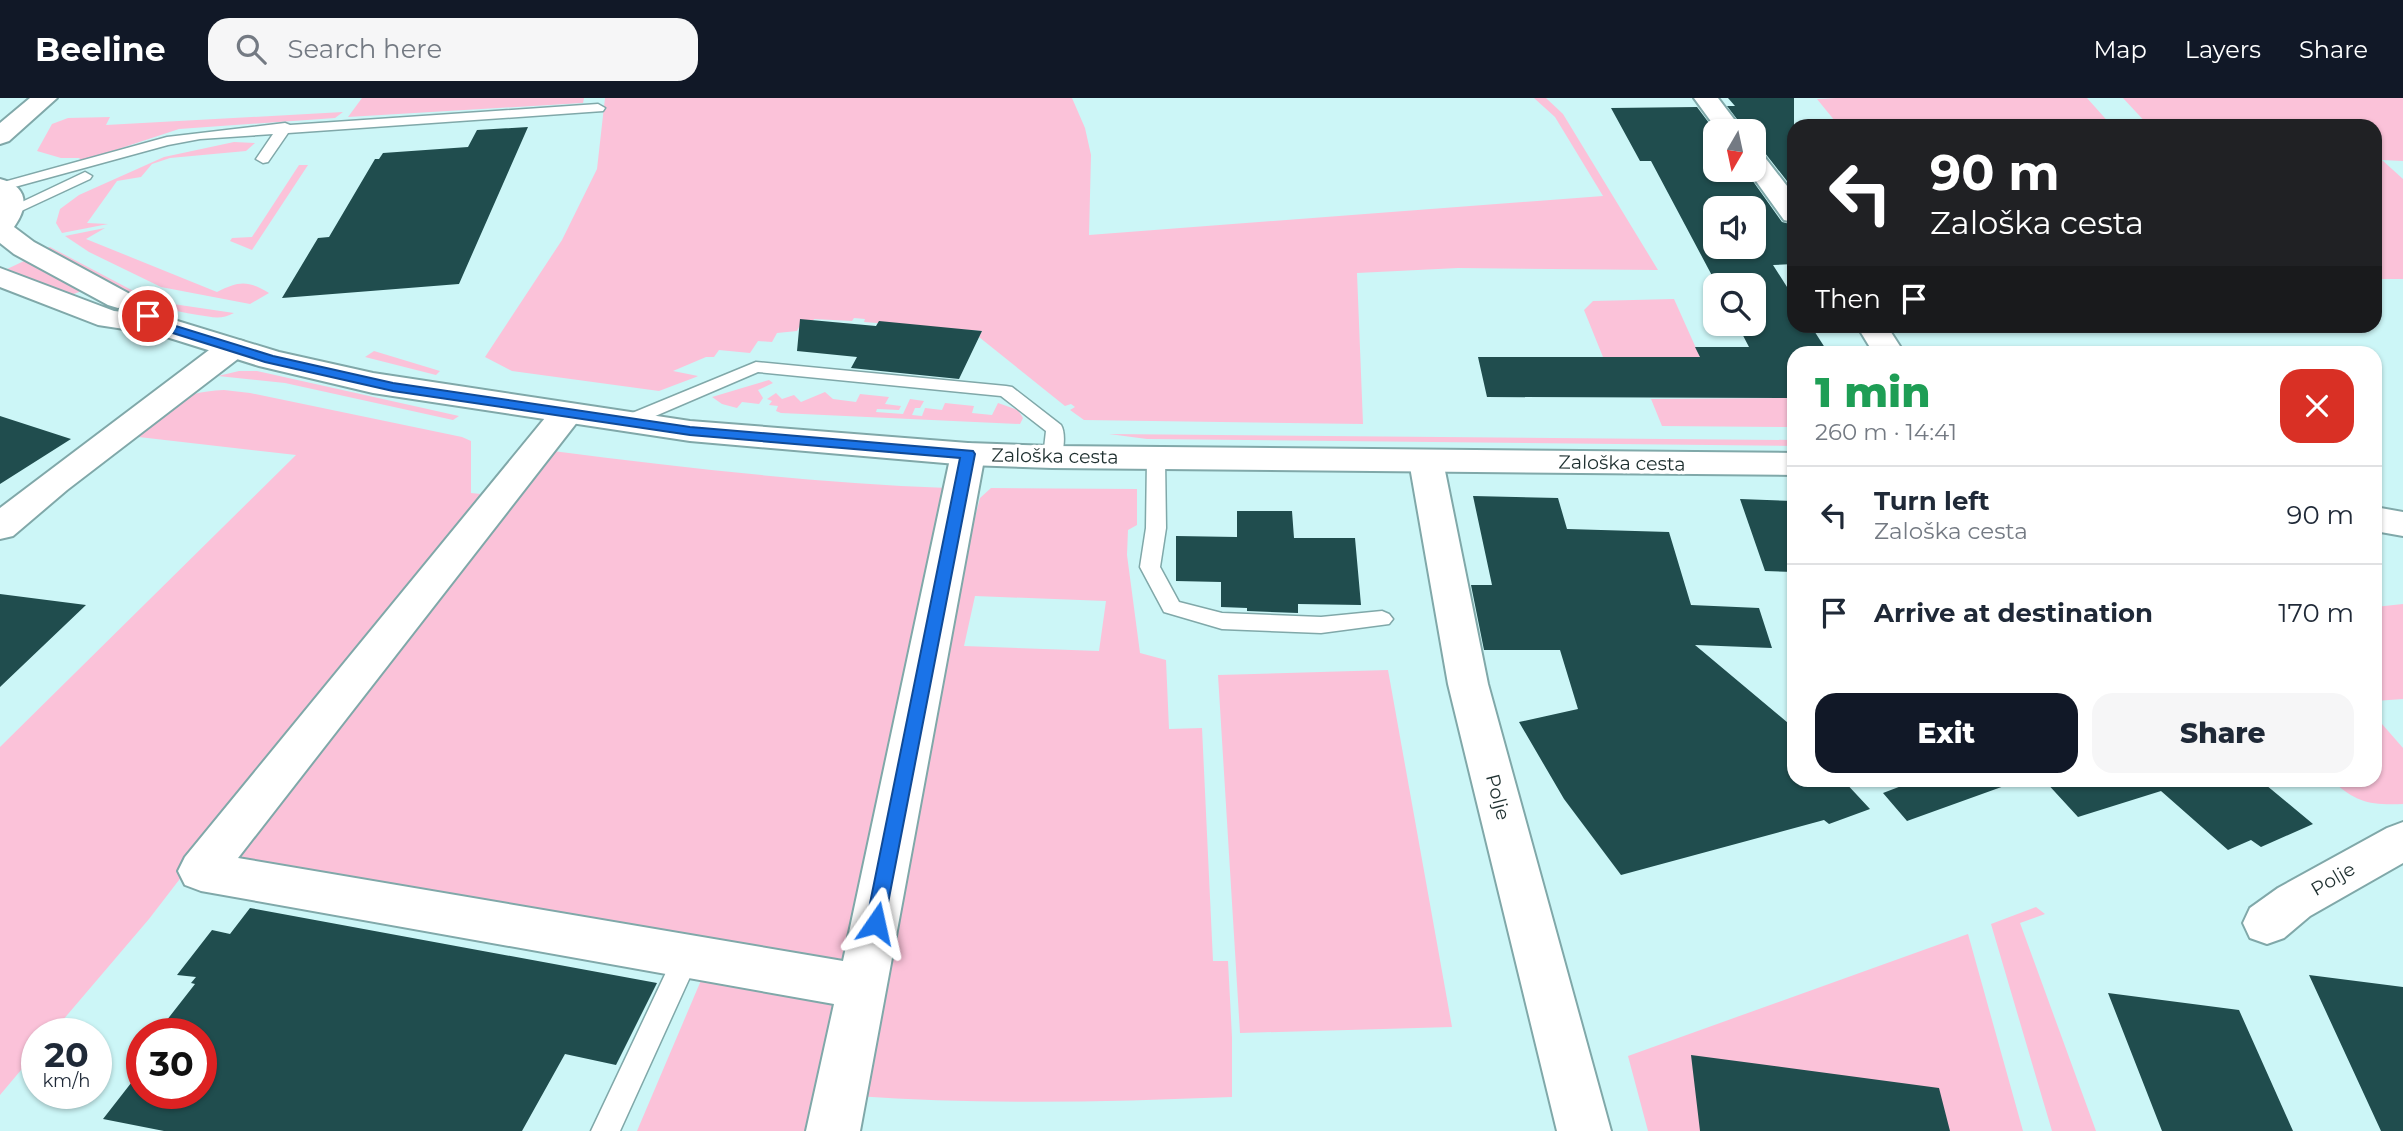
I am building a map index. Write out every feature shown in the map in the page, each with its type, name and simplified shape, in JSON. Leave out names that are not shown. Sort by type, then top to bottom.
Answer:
[{"type":"street","points":[[0,155],[5,133],[45,98]]},
{"type":"street","points":[[1706,98],[1722,119]]},
{"type":"street","points":[[1766,176],[1787,205]]},
{"type":"street","name":"Zaloška cesta","points":[[2,208],[24,248],[95,289],[134,307],[161,326]]},
{"type":"street","name":"Zaloška cesta","points":[[0,277],[109,319],[161,326],[232,348],[373,383],[566,414],[717,434],[968,454],[1052,457],[1787,464]]},
{"type":"street","points":[[0,527],[232,348]]},
{"type":"street","points":[[566,414],[201,871],[863,987]]},
{"type":"street","points":[[832,1131],[968,454]]},
{"type":"street","name":"Polje","points":[[1426,461],[1468,684],[1584,1131]]},
{"type":"street","points":[[2382,498],[2403,499]]},
{"type":"street","points":[[2382,520],[2403,524]]},
{"type":"street","name":"Polje","points":[[2267,923],[2294,902],[2403,841]]},
{"type":"lane","points":[[2,208],[127,154],[190,136],[285,127],[598,108]]},
{"type":"lane","points":[[263,159],[285,127]]},
{"type":"lane","points":[[2,208],[104,168],[127,154]]},
{"type":"lane","points":[[626,422],[756,367],[1006,391],[1055,429],[1052,457]]},
{"type":"lane","points":[[1156,458],[1156,528],[1150,567],[1171,607],[1222,621],[1321,625],[1382,619]]},
{"type":"lane","points":[[605,1131],[687,955]]},
{"type":"shaded area","points":[[362,98],[584,98],[583,103],[348,117]]},
{"type":"shaded area","points":[[605,98],[1072,98],[1085,128],[1091,155],[1089,235],[1603,196],[1555,117],[1534,98],[1546,98],[1563,114],[1658,270],[1458,268],[1357,273],[1363,424],[1084,420],[1070,410],[1075,407],[1071,404],[1065,406],[979,337],[982,331],[864,322],[865,319],[854,318],[852,321],[814,319],[809,328],[799,327],[797,331],[777,333],[772,342],[758,341],[750,353],[719,350],[714,357],[706,357],[673,371],[698,376],[659,391],[512,371],[485,357],[562,240],[597,169]]},
{"type":"shaded area","points":[[2087,98],[2106,119],[1833,119],[1817,99]]},
{"type":"shaded area","points":[[2123,98],[2403,98],[2403,161],[2382,160],[2382,119],[2142,119]]},
{"type":"shaded area","points":[[343,112],[335,118],[179,129],[82,161],[79,158],[61,158],[37,151],[52,124],[68,118],[110,117],[106,125]]},
{"type":"shaded area","points":[[234,142],[255,143],[246,151],[170,158],[152,164],[141,177],[117,181],[87,223],[108,224],[62,233],[56,223],[60,209],[79,195],[164,157]]},
{"type":"shaded area","points":[[2382,160],[2403,179],[2403,279],[2382,279]]},
{"type":"shaded area","points":[[299,165],[308,165],[252,250],[230,241],[232,238],[252,237]]},
{"type":"shaded area","points":[[105,228],[86,239],[217,292],[231,286],[249,284],[269,293],[250,304],[161,287],[89,252],[65,236]]},
{"type":"shaded area","points":[[50,247],[143,296],[173,304],[234,313],[225,317],[212,317],[156,305],[118,290],[44,249]]},
{"type":"shaded area","points":[[24,261],[79,292],[71,295],[5,270]]},
{"type":"shaded area","points":[[1674,299],[1700,357],[1603,357],[1584,310],[1593,301]]},
{"type":"shaded area","points":[[374,351],[440,371],[436,375],[365,357]]},
{"type":"shaded area","points":[[239,371],[257,371],[459,416],[453,420],[285,383],[218,376]]},
{"type":"shaded area","points":[[769,380],[773,383],[758,390],[763,398],[759,404],[742,402],[737,408],[722,404],[712,397]]},
{"type":"shaded area","points":[[208,391],[250,393],[462,437],[471,441],[471,493],[481,494],[470,514],[313,706],[149,919],[65,1018],[21,1018],[21,1070],[0,1095],[0,747],[296,455],[130,436],[172,403]]},
{"type":"shaded area","points":[[825,392],[833,399],[856,402],[860,394],[889,397],[885,404],[901,406],[899,410],[877,409],[876,412],[903,414],[910,399],[924,401],[920,408],[915,408],[912,415],[922,416],[925,408],[942,410],[945,403],[974,406],[972,413],[992,415],[998,403],[1018,410],[1023,418],[1020,424],[781,413],[776,411],[778,406],[769,405],[772,401],[767,399],[776,393],[782,399],[794,395],[801,402]]},
{"type":"shaded area","points":[[1787,398],[1787,427],[1662,426],[1651,399]]},
{"type":"shaded area","points":[[1109,434],[1787,440],[1787,446],[1147,439]]},
{"type":"shaded area","points":[[553,451],[750,474],[948,488],[859,950],[842,967],[237,860],[237,842]]},
{"type":"shaded area","points":[[991,488],[1137,489],[1137,525],[1128,530],[1127,555],[1140,653],[1166,660],[1169,729],[1202,728],[1213,961],[1228,961],[1232,1097],[1044,1102],[856,1096],[959,578],[980,498]],"holes":[[[975,596],[1106,601],[1099,651],[964,646]]]},
{"type":"shaded area","points":[[2403,604],[2403,699],[2382,700],[2382,606]]},
{"type":"shaded area","points":[[1388,670],[1452,1027],[1240,1033],[1218,675]]},
{"type":"shaded area","points":[[2382,724],[2403,748],[2403,804],[2364,801],[2340,787],[2382,787]]},
{"type":"shaded area","points":[[2036,907],[2045,914],[2020,923],[2096,1131],[2052,1131],[1991,924]]},
{"type":"shaded area","points":[[1968,934],[2023,1131],[1648,1131],[1628,1056]]},
{"type":"shaded area","points":[[702,978],[850,998],[811,1131],[637,1131]]},
{"type":"building","points":[[1728,98],[1794,98],[1794,119],[1787,119],[1787,181],[1766,154],[1766,119],[1737,119],[1727,106],[1735,106]]},
{"type":"building","points":[[1697,107],[1706,119],[1703,119],[1703,182],[1754,182],[1764,196],[1703,196],[1703,259],[1651,161],[1640,161],[1611,108]]},
{"type":"building","points":[[528,127],[459,284],[282,298],[318,238],[329,237],[375,159],[379,159],[383,153],[468,147],[477,130]]},
{"type":"building","points":[[1766,200],[1782,222],[1787,223],[1787,264],[1773,265],[1787,287],[1787,333],[1816,333],[1824,346],[1787,346],[1787,398],[1487,397],[1478,357],[1700,357],[1695,347],[1749,347],[1743,336],[1766,336],[1766,273],[1711,273],[1703,259],[1766,259]]},
{"type":"building","points":[[800,319],[876,326],[879,321],[982,331],[959,379],[851,368],[857,357],[797,351]]},
{"type":"building","points":[[0,416],[71,439],[0,484]]},
{"type":"building","points":[[1473,496],[1558,498],[1567,529],[1669,532],[1691,605],[1759,608],[1772,648],[1695,645],[1787,722],[1787,787],[1850,787],[1870,809],[1829,824],[1824,820],[1621,875],[1564,799],[1519,722],[1578,709],[1560,650],[1484,650],[1471,585],[1492,585]]},
{"type":"building","points":[[1740,499],[1787,501],[1787,572],[1765,571]]},
{"type":"building","points":[[1237,511],[1292,511],[1294,538],[1355,538],[1361,605],[1298,604],[1298,613],[1247,611],[1247,608],[1221,607],[1221,582],[1176,581],[1176,536],[1237,537]]},
{"type":"building","points":[[0,594],[86,605],[0,687]]},
{"type":"building","points":[[1899,787],[2001,787],[1907,821],[1883,793]]},
{"type":"building","points":[[2050,787],[2268,787],[2313,824],[2261,847],[2251,840],[2228,850],[2161,791],[2078,817]]},
{"type":"building","points":[[250,908],[657,983],[616,1065],[565,1054],[522,1131],[164,1131],[103,1119],[126,1090],[126,1109],[217,1109],[217,1018],[168,1018],[195,984],[191,983],[196,977],[177,975],[212,930],[230,934]]},
{"type":"building","points":[[2309,975],[2403,987],[2403,1131],[2381,1131]]},
{"type":"building","points":[[2108,993],[2239,1010],[2293,1131],[2162,1131]]},
{"type":"building","points":[[1691,1055],[1939,1088],[1950,1131],[1700,1131]]},
{"type":"route","points":[[148,316],[161,326],[232,348],[337,376],[393,387],[690,431],[968,454],[876,923]]}]
